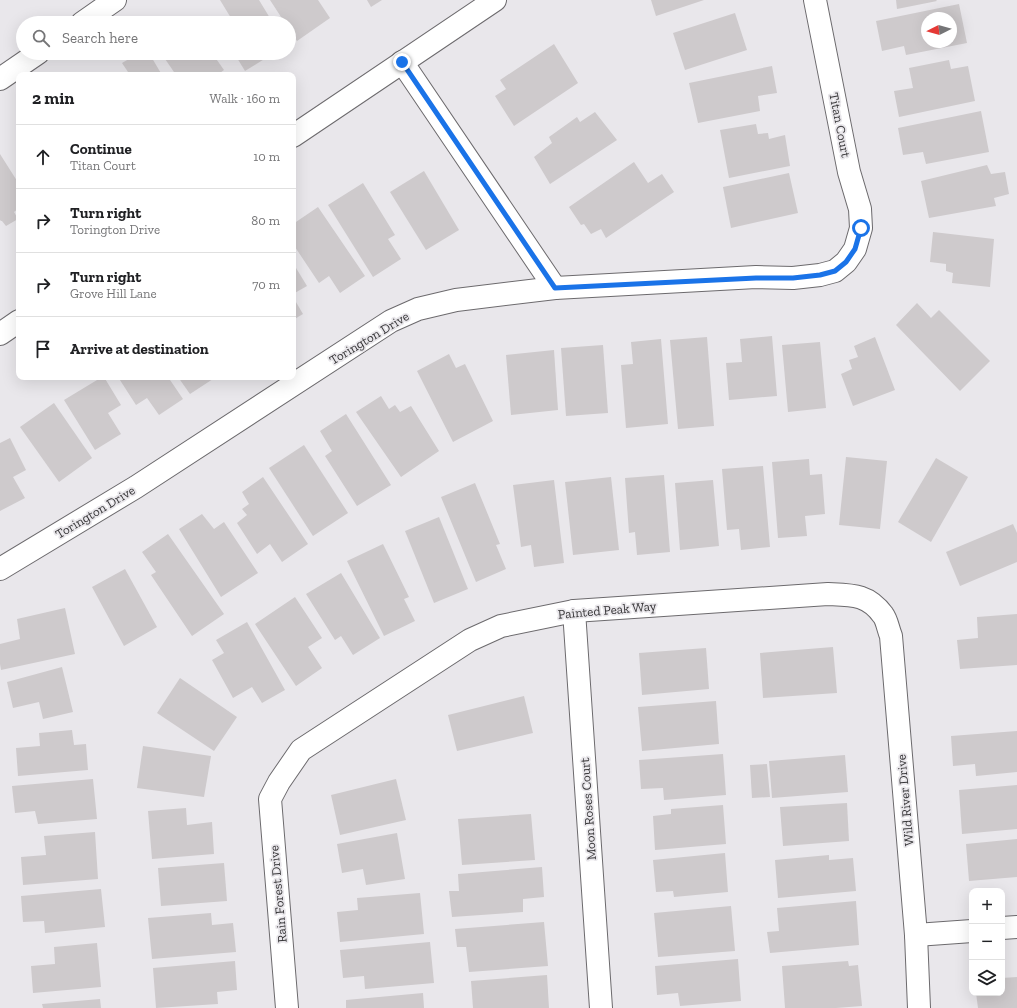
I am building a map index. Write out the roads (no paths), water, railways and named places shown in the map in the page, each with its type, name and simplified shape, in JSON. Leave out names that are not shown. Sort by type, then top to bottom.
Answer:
[{"type":"street","points":[[92,16],[115,0]]},
{"type":"street","points":[[296,134],[495,0]]},
{"type":"street","name":"Titan Court","points":[[815,0],[849,172],[860,209],[861,228],[855,249]]},
{"type":"street","points":[[0,79],[28,60]]},
{"type":"street","points":[[402,62],[555,288]]},
{"type":"street","name":"Torington Drive","points":[[0,569],[136,487],[391,321],[418,309],[456,300],[555,288],[756,278],[793,278],[820,275],[835,271],[846,262],[855,249]]},
{"type":"street","points":[[0,334],[16,323]]},
{"type":"street","name":"Painted Peak Way","points":[[279,782],[301,750],[470,640],[501,626],[574,611],[828,594],[850,595],[867,599]]},
{"type":"street","name":"Wild River Drive","points":[[867,599],[883,615],[891,636],[916,935],[919,1008]]},
{"type":"street","name":"Moon Roses Court","points":[[574,611],[602,1008]]},
{"type":"street","name":"Rain Forest Drive","points":[[279,782],[270,799],[287,1008]]},
{"type":"street","points":[[1005,928],[1017,927]]},
{"type":"street","points":[[916,935],[969,931]]}]
